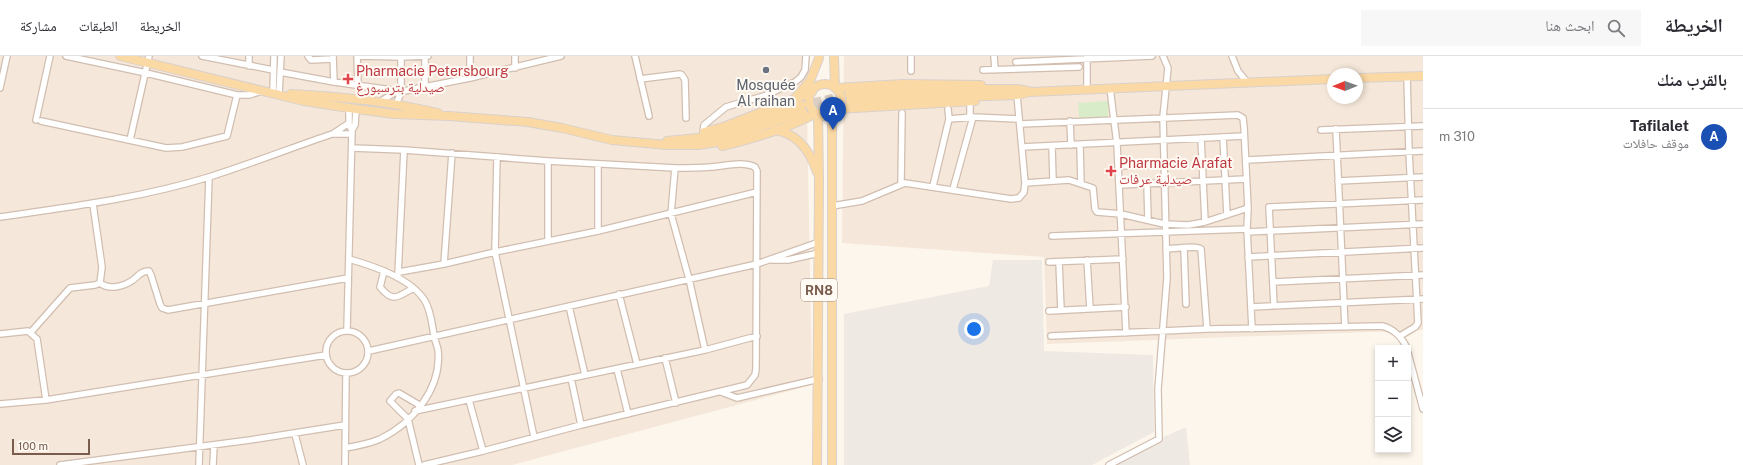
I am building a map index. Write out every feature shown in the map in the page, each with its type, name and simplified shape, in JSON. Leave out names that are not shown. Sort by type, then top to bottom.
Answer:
[{"type":"main road","points":[[120,56],[149,59],[304,101],[351,109],[394,114],[449,116],[540,124],[612,140],[674,146],[689,142],[726,139],[802,108]]},
{"type":"main road","points":[[834,56],[835,88]]},
{"type":"main road","points":[[793,100],[810,81],[819,57]]},
{"type":"main road","points":[[819,57],[819,86]]},
{"type":"main road","points":[[1363,78],[1423,76]]},
{"type":"main road","points":[[835,88],[881,85],[984,85],[996,92],[1017,95],[1030,92],[1087,89],[1327,79]]},
{"type":"main road","points":[[689,142],[703,132],[793,100],[812,92],[819,86],[827,84],[835,88],[840,94],[841,100],[837,111]]},
{"type":"main road","points":[[850,98],[996,92],[1019,89],[1030,92]]},
{"type":"main road","points":[[812,92],[810,105],[817,114]]},
{"type":"main road","points":[[689,142],[704,148],[723,145],[773,130],[817,114],[826,116],[837,111],[981,101],[996,92]]},
{"type":"main road","points":[[276,94],[350,97],[381,101],[449,116]]},
{"type":"main road","points":[[350,97],[347,102],[351,109]]},
{"type":"main road","points":[[394,114],[396,104]]},
{"type":"main road","name":"RN8","points":[[832,465],[832,126],[837,111]]},
{"type":"main road","name":"RN8","points":[[817,114],[819,181],[817,465]]},
{"type":"main road","points":[[773,130],[788,134],[804,146],[813,161],[819,181]]},
{"type":"street","points":[[0,88],[7,56]]},
{"type":"street","points":[[50,56],[39,120],[130,140],[171,148],[182,147],[225,137],[229,132],[237,96]]},
{"type":"street","points":[[66,56],[146,73],[237,96],[250,96],[264,91]]},
{"type":"street","points":[[202,56],[273,70]]},
{"type":"street","points":[[249,56],[249,66]]},
{"type":"street","points":[[274,56],[273,70],[276,94]]},
{"type":"street","points":[[276,94],[280,72],[280,56]]},
{"type":"street","points":[[308,56],[311,60],[333,57],[334,82]]},
{"type":"street","points":[[358,85],[358,56],[427,56],[425,88]]},
{"type":"street","points":[[470,56],[470,78]]},
{"type":"street","points":[[515,56],[516,68]]},
{"type":"street","points":[[381,101],[391,94],[516,68],[558,56]]},
{"type":"street","points":[[635,56],[649,116]]},
{"type":"street","points":[[703,132],[704,125],[726,107],[764,96],[798,80],[805,70],[806,56]]},
{"type":"street","points":[[911,56],[911,71]]},
{"type":"street","points":[[994,56],[995,70]]},
{"type":"street","points":[[1016,69],[1016,59],[1152,56]]},
{"type":"street","points":[[1109,465],[1159,438],[1158,389],[1161,332],[1165,305],[1166,249],[1164,224],[1166,183],[1163,118],[1168,68],[1163,56]]},
{"type":"street","points":[[1232,56],[1238,71],[1247,82]]},
{"type":"street","points":[[396,104],[401,92],[401,57]]},
{"type":"street","points":[[1087,57],[1087,89]]},
{"type":"street","points":[[130,140],[149,59]]},
{"type":"street","points":[[983,70],[1079,67]]},
{"type":"street","points":[[280,72],[401,92]]},
{"type":"street","points":[[640,79],[680,74],[685,80],[686,118]]},
{"type":"street","points":[[1400,336],[1416,327],[1418,323],[1420,299],[1414,249],[1407,76]]},
{"type":"street","points":[[1110,88],[1119,166],[1126,333]]},
{"type":"street","points":[[832,206],[862,201],[901,184],[910,183],[1015,199],[1022,196],[1025,183],[1017,95]]},
{"type":"street","points":[[953,189],[972,117],[970,105]]},
{"type":"street","points":[[347,330],[352,148],[352,132],[349,123],[351,109]]},
{"type":"street","points":[[351,109],[355,125],[352,132]]},
{"type":"street","points":[[933,186],[949,119],[948,110]]},
{"type":"street","points":[[901,184],[902,113]]},
{"type":"street","points":[[949,119],[972,117],[1019,122],[1236,115],[1243,118],[1247,160],[1247,230],[1252,329]]},
{"type":"street","points":[[1070,121],[1071,145]]},
{"type":"street","points":[[332,134],[349,123]]},
{"type":"street","points":[[1321,130],[1423,126]]},
{"type":"street","points":[[1336,129],[1344,327]]},
{"type":"street","points":[[0,217],[93,204],[164,189],[209,177],[332,134],[352,132]]},
{"type":"street","points":[[1022,147],[1117,144],[1244,136]]},
{"type":"street","points":[[1223,137],[1227,215]]},
{"type":"street","points":[[1201,138],[1205,222]]},
{"type":"street","points":[[1080,145],[1081,184]]},
{"type":"street","points":[[1052,146],[1053,181]]},
{"type":"street","points":[[352,148],[404,150],[548,161],[675,168],[751,165],[755,167],[757,171],[757,336],[755,375],[752,381],[747,385],[721,392],[581,425],[424,465]]},
{"type":"street","points":[[398,275],[404,150]]},
{"type":"street","points":[[1247,160],[1423,151]]},
{"type":"street","points":[[444,264],[452,153]]},
{"type":"street","points":[[497,157],[495,252],[534,437]]},
{"type":"street","points":[[548,161],[548,241]]},
{"type":"street","points":[[598,164],[598,231]]},
{"type":"street","points":[[1119,166],[1165,164]]},
{"type":"street","points":[[675,168],[671,214],[689,279],[705,350]]},
{"type":"street","points":[[199,465],[209,177]]},
{"type":"street","points":[[1338,180],[1423,177]]},
{"type":"street","points":[[1120,185],[1246,179]]},
{"type":"street","points":[[1025,183],[1069,180],[1093,188],[1095,209],[1097,212],[1121,214],[1164,224],[1188,225],[1205,222],[1248,208]]},
{"type":"street","points":[[1147,184],[1148,220]]},
{"type":"street","points":[[398,275],[495,252],[598,231],[757,192]]},
{"type":"street","points":[[1274,306],[1269,207],[1423,200]]},
{"type":"street","points":[[93,204],[102,267],[100,283]]},
{"type":"street","points":[[1052,236],[1247,230],[1270,231],[1423,224]]},
{"type":"street","points":[[773,260],[786,253],[819,242]]},
{"type":"street","points":[[1166,249],[1184,249],[1196,246],[1201,248],[1207,329]]},
{"type":"street","points":[[1248,257],[1423,248]]},
{"type":"street","points":[[1184,249],[1186,304]]},
{"type":"street","points":[[369,350],[773,260],[788,260],[819,253]]},
{"type":"street","points":[[345,448],[379,439],[389,434],[408,419],[421,406],[432,389],[438,351],[432,319],[424,300],[398,275],[349,259]]},
{"type":"street","points":[[1049,262],[1123,259]]},
{"type":"street","points":[[1087,260],[1090,309]]},
{"type":"street","points":[[1059,262],[1061,310]]},
{"type":"street","points":[[100,283],[113,288],[133,280],[136,276],[147,271],[151,273],[160,304],[165,310],[348,278]]},
{"type":"street","points":[[384,271],[380,287],[393,297],[397,298],[412,289]]},
{"type":"street","points":[[1273,282],[1423,275]]},
{"type":"street","points":[[31,332],[70,288],[100,283]]},
{"type":"street","points":[[619,294],[637,364]]},
{"type":"street","points":[[1251,307],[1420,299]]},
{"type":"street","points":[[569,306],[585,375]]},
{"type":"street","points":[[1049,311],[1126,307]]},
{"type":"street","points":[[1051,336],[1207,329],[1382,326],[1391,328],[1400,336],[1405,345]]},
{"type":"street","points":[[347,330],[360,334],[366,341],[369,350],[364,365],[356,371],[346,373],[333,368],[326,355],[326,349],[331,338],[341,331],[347,330]]},
{"type":"street","points":[[0,334],[28,331],[31,332],[37,339],[46,400]]},
{"type":"street","points":[[415,411],[523,387],[618,369],[705,350],[757,336]]},
{"type":"street","points":[[0,404],[46,400],[203,376],[326,355]]},
{"type":"street","points":[[665,358],[676,403]]},
{"type":"street","points":[[1411,363],[1423,409]]},
{"type":"street","points":[[618,369],[628,414]]},
{"type":"street","points":[[345,465],[346,373]]},
{"type":"street","points":[[571,378],[581,425]]},
{"type":"street","points":[[721,392],[737,398],[818,378]]},
{"type":"street","points":[[419,465],[408,419],[391,402],[391,399],[399,393],[421,406]]},
{"type":"street","points":[[469,400],[483,451]]},
{"type":"street","points":[[60,465],[295,434],[345,425]]},
{"type":"street","points":[[295,434],[303,465]]},
{"type":"street","points":[[213,465],[214,445]]},
{"type":"shaded area","points":[[0,56],[806,56],[812,385],[512,465],[0,465]]},
{"type":"shaded area","points":[[844,56],[1423,56],[1423,330],[1047,344],[1044,257],[842,243]]},
{"type":"shaded area","points":[[993,260],[1042,260],[1044,351],[1153,355],[1154,432],[1092,465],[844,465],[844,314],[989,286]]},
{"type":"shaded area","points":[[1186,427],[1190,465],[1109,465],[1159,439]]},
{"type":"green space","points":[[1108,101],[1108,117],[1079,118],[1078,103]]},
{"type":"tunnel","points":[[802,105],[849,94]]},
{"type":"tunnel","points":[[803,112],[826,104],[850,101]]},
{"type":"place","name":"Mosquée Al raihan","points":[[766,70]]},
{"type":"place","name":"Pharmacie Petersbourg صيدلية بترسبورغ","points":[[348,79]]},
{"type":"place","name":"Tafilalet","points":[[833,130]]},
{"type":"place","name":"Pharmacie Arafat صيدلية عرفات","points":[[1111,171]]}]
